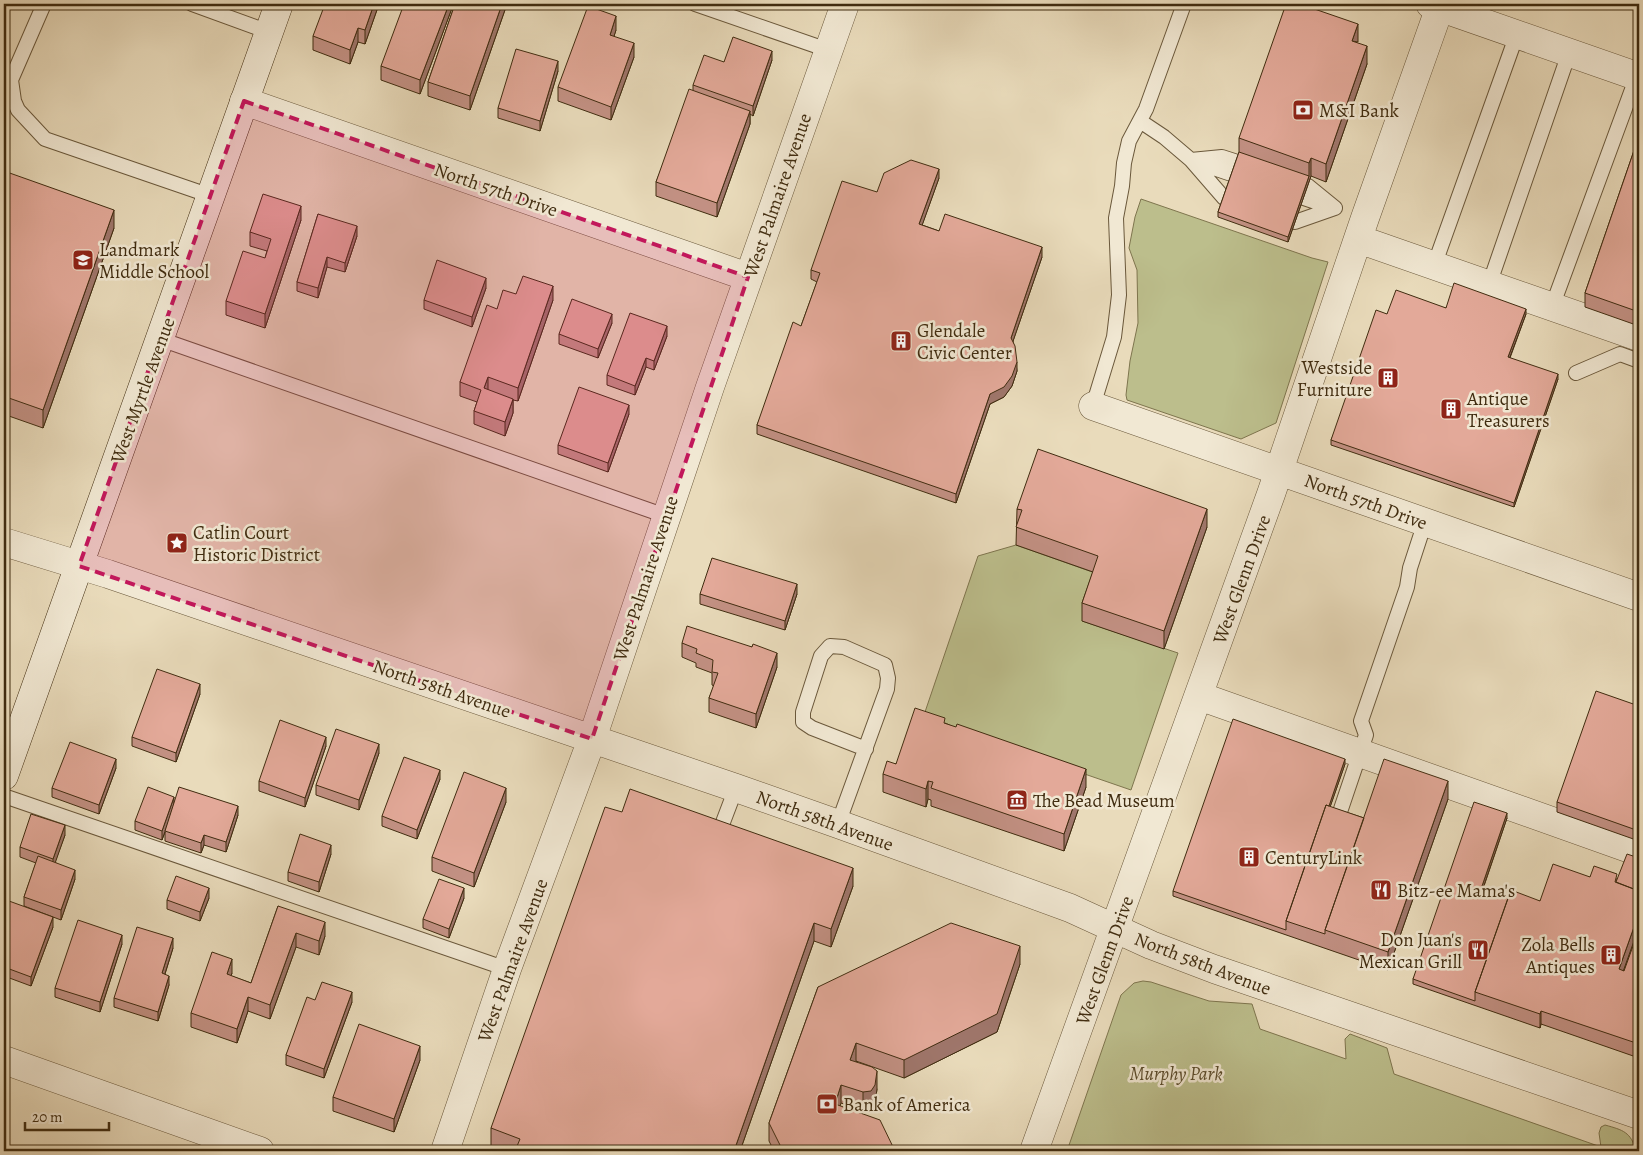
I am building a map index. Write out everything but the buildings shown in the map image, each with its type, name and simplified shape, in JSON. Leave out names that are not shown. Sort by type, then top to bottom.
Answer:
[{"type":"street","name":"West Myrtle Avenue","points":[[4,776],[279,4]]},
{"type":"street","name":"West Palmaire Avenue","points":[[445,1151],[507,969],[592,739],[666,516],[844,4]]},
{"type":"street","points":[[1437,5],[1638,76]]},
{"type":"street","name":"West Glenn Drive","points":[[1034,1151],[1279,470],[1437,5]]},
{"type":"street","name":"North 57th Drive","points":[[244,101],[748,277]]},
{"type":"street","points":[[1358,239],[1639,337]]},
{"type":"street","name":"North 57th Drive","points":[[1093,406],[1639,597]]},
{"type":"street","name":"North 58th Avenue","points":[[4,542],[108,574],[736,788],[1070,908],[1156,948],[1639,1115]]},
{"type":"street","points":[[1199,696],[1639,852]]},
{"type":"street","points":[[4,1060],[260,1151]]},
{"type":"lane","points":[[44,4],[11,80],[14,101],[18,110],[45,138],[211,196]]},
{"type":"lane","points":[[192,4],[269,32]]},
{"type":"lane","points":[[695,4],[828,50]]},
{"type":"lane","points":[[1093,406],[1114,336],[1119,295],[1116,218],[1125,156],[1129,141],[1146,110],[1184,4]]},
{"type":"lane","points":[[1434,266],[1517,34]]},
{"type":"lane","points":[[1489,285],[1570,53]]},
{"type":"lane","points":[[1552,307],[1638,76]]},
{"type":"lane","points":[[1140,121],[1164,137],[1191,160],[1229,185],[1257,189],[1222,157],[1191,160]]},
{"type":"lane","points":[[1308,186],[1335,208],[1300,209],[1275,195],[1308,186]]},
{"type":"lane","points":[[160,339],[666,516]]},
{"type":"lane","points":[[1576,373],[1620,354],[1639,361]]},
{"type":"lane","points":[[1341,809],[1366,735],[1361,721],[1407,587],[1410,568],[1425,522]]},
{"type":"lane","points":[[838,824],[866,749],[887,690],[888,678],[885,665],[844,647],[830,646],[821,656],[803,712],[803,722],[812,728],[866,749]]},
{"type":"lane","points":[[717,838],[736,788]]},
{"type":"lane","points":[[4,796],[507,969]]},
{"type":"highlighted area","points":[[244,101],[748,277],[592,739],[79,566]]},
{"type":"green space","points":[[1141,199],[1328,262],[1276,423],[1241,439],[1127,400],[1130,361],[1138,323],[1137,270],[1129,248],[1135,217]]},
{"type":"green space","points":[[1016,545],[1098,574],[1082,621],[1178,653],[1131,790],[928,720],[925,712],[978,556]]},
{"type":"green space","name":"Murphy Park","points":[[1143,981],[1209,1001],[1252,1004],[1260,1029],[1346,1059],[1345,1039],[1350,1034],[1387,1048],[1394,1074],[1601,1147],[1599,1133],[1601,1127],[1605,1125],[1617,1128],[1629,1136],[1636,1151],[1067,1151],[1121,995],[1134,983]]},
{"type":"place","name":"M&I Bank","points":[[1303,110]]},
{"type":"place","name":"Landmark Middle School","points":[[83,260]]},
{"type":"place","name":"Glendale Civic Center","points":[[901,341]]},
{"type":"place","name":"Westside Furniture","points":[[1388,378]]},
{"type":"place","name":"Antique Treasurers","points":[[1451,409]]},
{"type":"place","name":"Catlin Court Historic District","points":[[177,543]]},
{"type":"place","name":"The Bead Museum","points":[[1017,800]]},
{"type":"place","name":"CenturyLink","points":[[1249,857]]},
{"type":"place","name":"Bitz-ee Mama's","points":[[1381,890]]},
{"type":"place","name":"Don Juan's Mexican Grill","points":[[1478,950]]},
{"type":"place","name":"Zola Bells Antiques","points":[[1611,955]]},
{"type":"place","name":"Bank of America","points":[[827,1104]]}]
